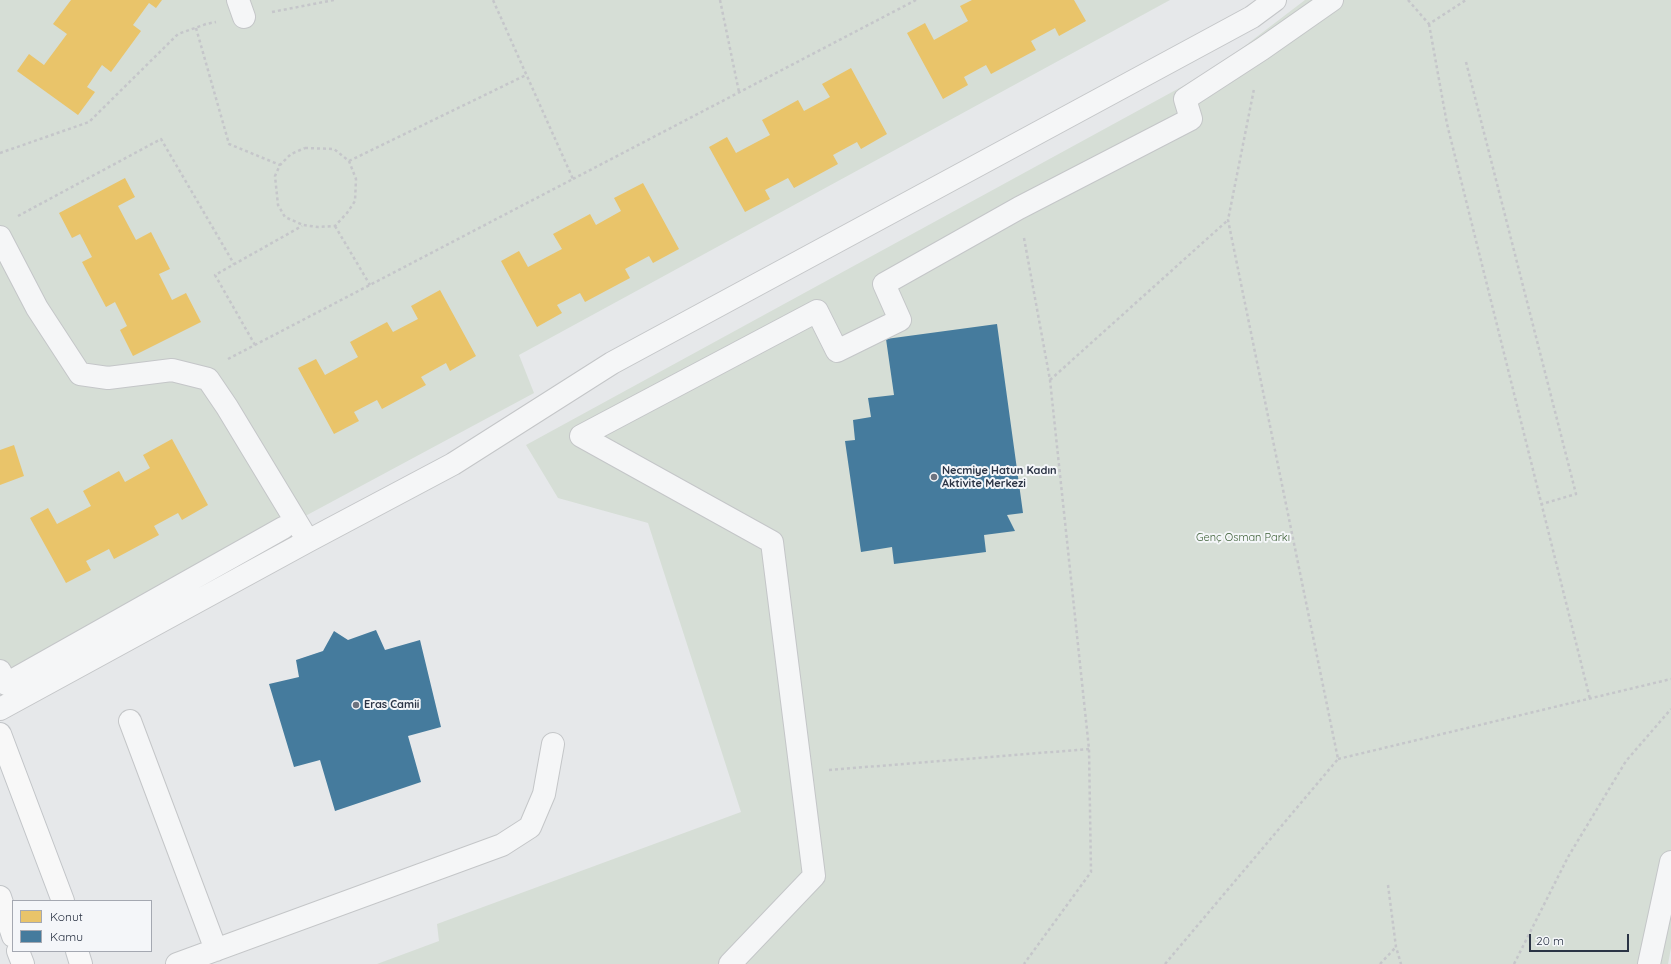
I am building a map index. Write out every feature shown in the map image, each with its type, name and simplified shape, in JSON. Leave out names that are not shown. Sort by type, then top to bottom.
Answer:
[{"type":"main road","points":[[0,734],[63,900]]},
{"type":"main road","points":[[0,897],[12,933]]},
{"type":"main road","points":[[18,952],[23,964]]},
{"type":"main road","points":[[77,952],[81,964]]},
{"type":"street","points":[[0,708],[453,464],[612,363],[1252,17],[1275,0]]},
{"type":"street","points":[[730,964],[814,876],[772,542],[581,436],[817,311],[837,351],[900,320],[884,284],[1019,208],[1191,119],[1185,99],[1262,49],[1332,0]]},
{"type":"street","points":[[0,237],[38,308],[80,374],[108,378],[172,370],[208,379],[308,541]]},
{"type":"street","points":[[0,671],[6,684],[283,528]]},
{"type":"street","points":[[130,721],[216,950]]},
{"type":"street","points":[[177,964],[502,845],[530,827],[544,794],[553,744]]},
{"type":"street","points":[[1650,964],[1671,862]]},
{"type":"path","points":[[0,153],[89,122],[178,34],[206,24],[241,8],[334,0]]},
{"type":"path","points":[[493,0],[573,178]]},
{"type":"path","points":[[720,0],[739,92]]},
{"type":"path","points":[[195,376],[916,0]]},
{"type":"path","points":[[1408,0],[1429,24],[1447,124],[1590,699]]},
{"type":"path","points":[[1429,24],[1466,0]]},
{"type":"path","points":[[196,28],[229,144],[280,165]]},
{"type":"path","points":[[1262,49],[1228,220],[1338,759]]},
{"type":"path","points":[[1466,62],[1576,494],[1542,504]]},
{"type":"path","points":[[349,161],[526,75]]},
{"type":"path","points":[[14,218],[161,139],[234,264]]},
{"type":"path","points":[[305,148],[334,149],[349,161],[356,179],[355,201],[348,213],[335,226],[318,227],[303,225],[285,217],[278,205],[275,176],[280,165],[291,154],[305,148]]},
{"type":"path","points":[[1019,208],[1050,380],[1089,749],[1091,872],[1024,964]]},
{"type":"path","points":[[1050,380],[1228,220]]},
{"type":"path","points":[[255,345],[215,275],[303,225]]},
{"type":"path","points":[[335,226],[370,284]]},
{"type":"path","points":[[1165,964],[1338,759],[1671,680]]},
{"type":"path","points":[[1514,964],[1568,857],[1626,761],[1671,709]]},
{"type":"path","points":[[802,772],[1089,749]]},
{"type":"path","points":[[1388,885],[1396,947],[1401,964]]},
{"type":"path","points":[[1380,964],[1396,947]]},
{"type":"green space","points":[[0,0],[1170,0],[519,355],[534,393],[283,528],[6,684],[0,671]]},
{"type":"green space","name":"Genç Osman Parkı","points":[[1305,0],[1671,0],[1671,948],[1668,964],[377,964],[439,941],[437,924],[741,812],[648,523],[558,498],[526,445],[1216,68]]},
{"type":"building: Konut","points":[[71,0],[162,0],[156,8],[149,3],[133,25],[141,31],[111,72],[102,65],[87,87],[95,92],[78,115],[17,71],[29,54],[44,65],[67,34],[53,24]]},
{"type":"building: Konut","points":[[972,0],[1074,0],[1086,21],[1059,36],[1055,28],[1031,41],[1036,50],[991,74],[986,65],[964,77],[968,85],[943,99],[907,33],[925,23],[934,40],[968,21],[960,6]]},
{"type":"building: Konut","points":[[851,68],[887,134],[861,149],[857,142],[833,155],[838,164],[794,188],[788,178],[765,190],[770,199],[745,212],[709,147],[727,137],[736,153],[770,135],[762,120],[798,100],[804,111],[830,97],[822,84]]},
{"type":"building: Konut","points":[[125,178],[135,197],[118,206],[136,240],[151,232],[170,269],[159,274],[172,300],[186,293],[201,322],[133,356],[120,330],[127,326],[115,302],[106,307],[82,262],[92,257],[80,234],[72,238],[59,213]]},
{"type":"building: Konut","points":[[643,183],[679,249],[653,263],[649,256],[625,269],[630,278],[585,302],[580,293],[557,305],[562,313],[537,327],[501,261],[519,251],[528,267],[562,249],[553,234],[590,214],[596,225],[621,211],[614,198]]},
{"type":"building: Konut","points":[[440,290],[476,356],[450,371],[446,363],[421,377],[426,385],[382,409],[377,400],[354,412],[359,421],[334,434],[298,368],[316,359],[325,375],[358,357],[350,342],[387,322],[393,332],[418,319],[411,306]]},
{"type":"building: Konut","points":[[172,439],[208,505],[182,520],[178,513],[154,526],[159,535],[114,559],[109,549],[86,561],[91,570],[66,583],[30,518],[48,508],[57,524],[91,506],[83,491],[119,471],[125,482],[150,468],[143,455]]},
{"type":"building: Konut","points":[[14,445],[24,476],[0,485],[0,450]]},
{"type":"building: Kamu","name":"Necmiye Hatun Kadın Aktivite Merkezi","points":[[997,324],[1023,513],[1007,515],[1015,531],[984,535],[986,552],[894,564],[892,547],[861,552],[845,441],[855,440],[853,420],[871,417],[868,398],[894,395],[886,339]]},
{"type":"building: Kamu","name":"Eras Camii","points":[[376,630],[385,650],[420,640],[441,727],[408,736],[421,782],[335,811],[320,760],[294,767],[269,684],[299,677],[296,660],[323,651],[334,631],[348,640]]},
{"type":"place","name":"Necmiye Hatun Kadın Aktivite Merkezi","points":[[934,477]]},
{"type":"place","name":"Eras Camii","points":[[356,705]]}]
